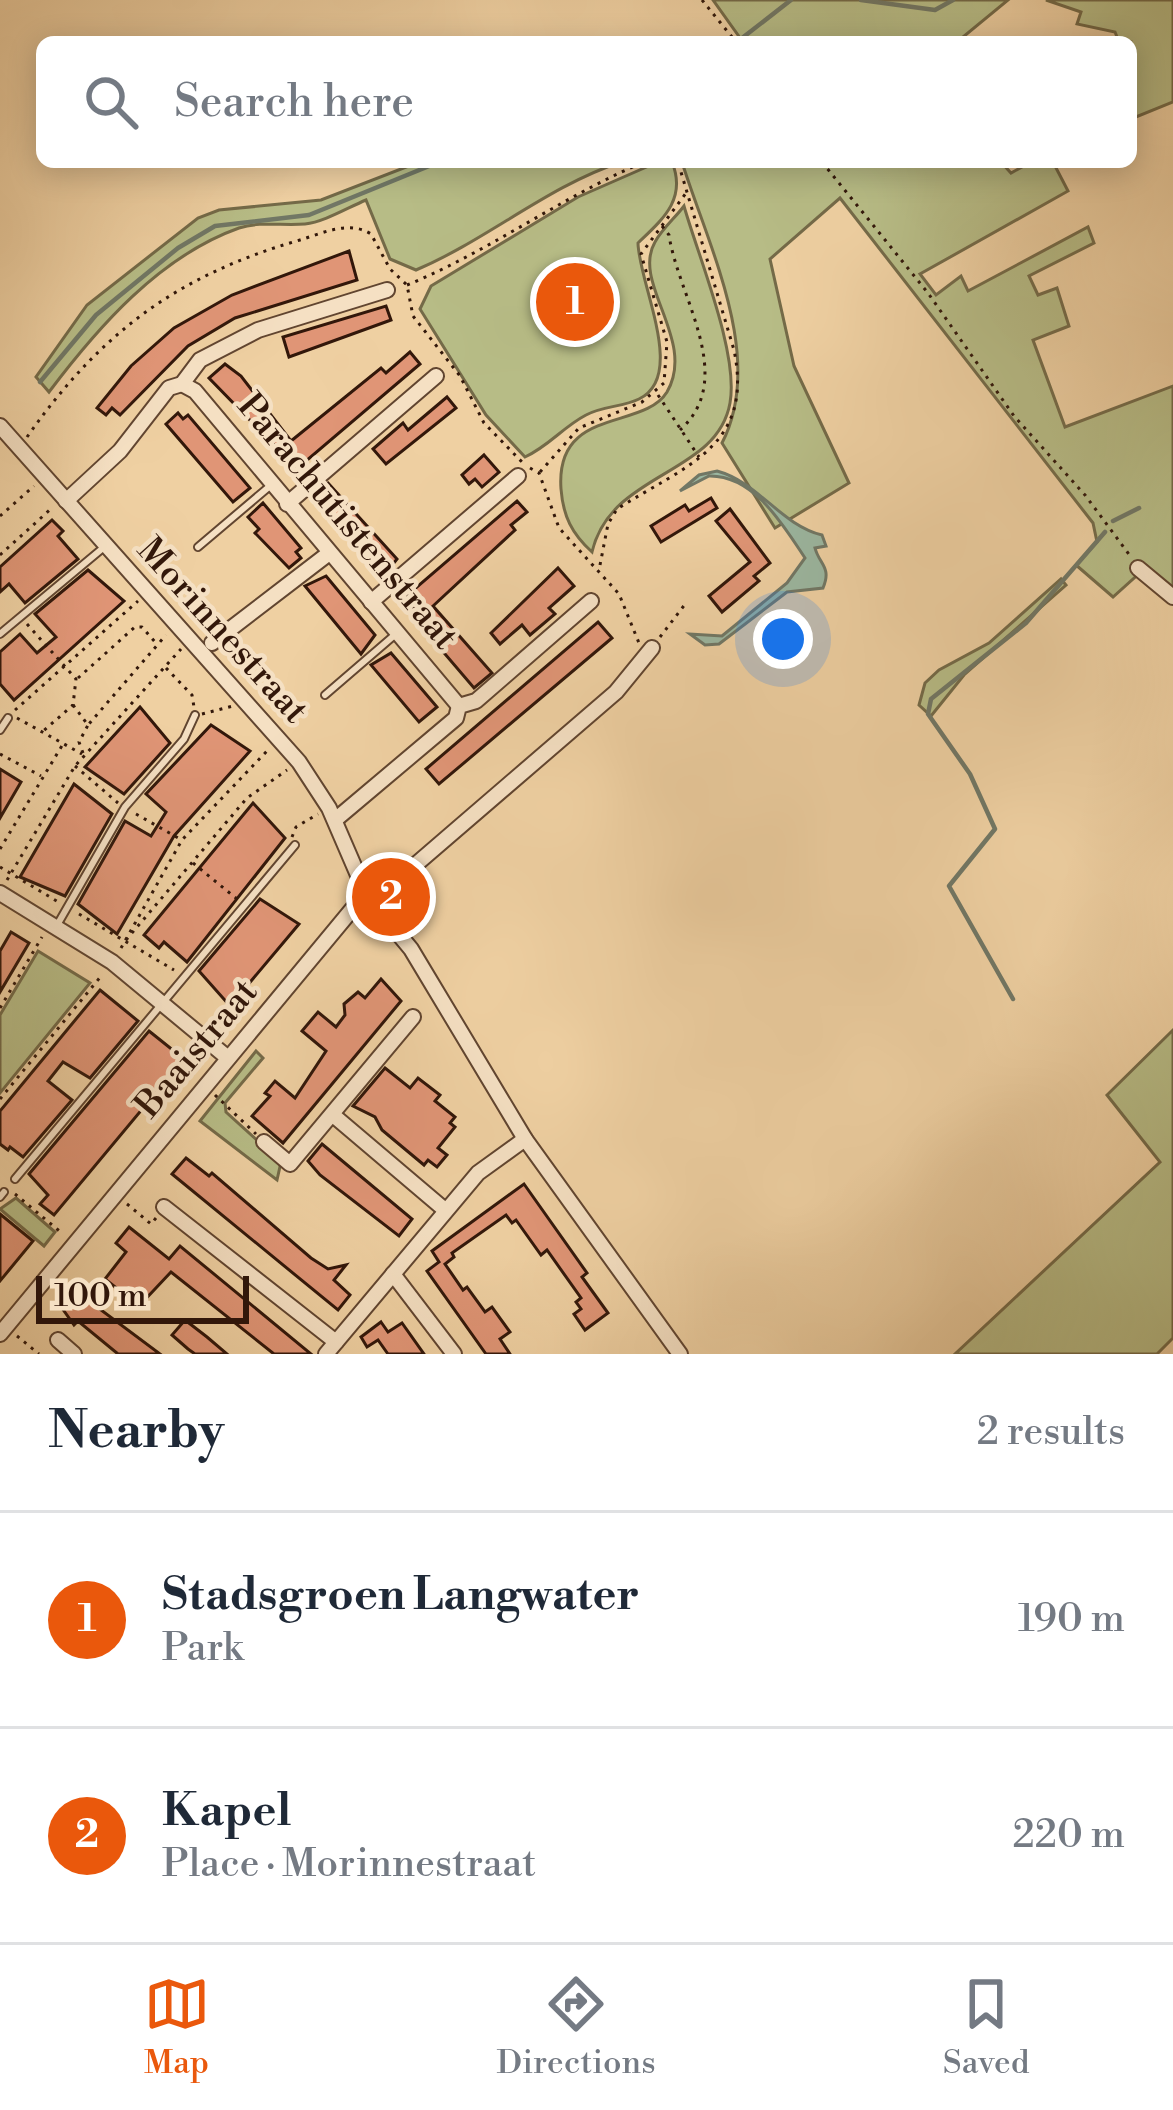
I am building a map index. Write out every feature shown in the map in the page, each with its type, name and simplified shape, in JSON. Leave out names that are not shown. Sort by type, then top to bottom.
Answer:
[{"type":"street","points":[[65,500],[120,451],[169,388],[182,384],[200,361],[230,342],[387,290]]},
{"type":"street","points":[[287,504],[436,376]]},
{"type":"street","name":"Parachutistenstraat","points":[[182,384],[195,391],[459,706]]},
{"type":"street","name":"Morinnestraat","points":[[0,427],[298,762],[332,814],[367,896],[412,949],[525,1138],[680,1354]]},
{"type":"street","points":[[371,602],[518,476]]},
{"type":"street","points":[[212,644],[328,554]]},
{"type":"street","points":[[1138,568],[1173,597]]},
{"type":"street","points":[[332,814],[456,718],[459,706],[476,701],[591,601]]},
{"type":"street","points":[[367,896],[392,885],[616,692],[648,653]]},
{"type":"street","points":[[0,893],[112,962],[228,1058]]},
{"type":"street","name":"Baaistraat","points":[[3,1331],[367,896]]},
{"type":"street","points":[[264,1142],[290,1164],[413,1017]]},
{"type":"street","points":[[333,1114],[445,1210]]},
{"type":"street","points":[[164,1207],[331,1348],[478,1173],[525,1138]]},
{"type":"street","points":[[393,1274],[454,1354]]},
{"type":"street","points":[[58,1340],[74,1354]]},
{"type":"lane","points":[[198,547],[273,483]]},
{"type":"lane","points":[[0,634],[106,545]]},
{"type":"lane","points":[[325,695],[400,630]]},
{"type":"lane","points":[[53,926],[125,807],[184,739],[195,716]]},
{"type":"lane","points":[[0,730],[9,717]]},
{"type":"lane","points":[[15,1179],[295,845]]},
{"type":"path","points":[[701,0],[731,36]]},
{"type":"path","points":[[407,285],[463,262],[564,198],[631,168]]},
{"type":"path","points":[[600,567],[608,524],[617,508],[712,451],[734,415],[740,379],[680,168]]},
{"type":"path","points":[[827,168],[928,292],[1014,416],[1085,495],[1138,568]]},
{"type":"path","points":[[539,473],[579,428],[656,394],[669,359],[641,254],[687,193]]},
{"type":"path","points":[[662,226],[669,235],[707,373],[702,404],[680,430]]},
{"type":"path","points":[[19,448],[130,323],[215,267],[353,227],[371,234],[390,269],[407,285],[413,316],[460,376],[484,423],[539,473],[559,528],[600,567],[648,653],[686,603]]},
{"type":"path","points":[[656,394],[700,459]]},
{"type":"path","points":[[0,516],[44,476]]},
{"type":"path","points":[[0,555],[65,500]]},
{"type":"path","points":[[84,755],[9,717],[148,592]]},
{"type":"path","points":[[21,619],[76,679]]},
{"type":"path","points":[[41,733],[73,705],[76,679],[135,627],[142,627],[157,647]]},
{"type":"path","points":[[84,755],[79,742],[88,725],[167,636]]},
{"type":"path","points":[[0,893],[75,766],[190,639]]},
{"type":"path","points":[[148,659],[192,695],[195,716],[230,708],[244,698]]},
{"type":"path","points":[[73,705],[88,725]]},
{"type":"path","points":[[0,1099],[112,962],[182,840],[246,769],[280,741]]},
{"type":"path","points":[[0,849],[63,744]]},
{"type":"path","points":[[0,754],[43,777]]},
{"type":"path","points":[[125,941],[247,799],[298,762]]},
{"type":"path","points":[[75,766],[125,807],[182,840]]},
{"type":"path","points":[[295,845],[291,834],[296,826],[332,814]]},
{"type":"path","points":[[193,863],[243,904]]},
{"type":"path","points":[[0,867],[183,976]]},
{"type":"path","points":[[0,1008],[53,926]]},
{"type":"path","points":[[205,1086],[264,1142]]},
{"type":"path","points":[[4,1192],[74,1243]]},
{"type":"path","points":[[115,1194],[151,1224],[164,1207]]},
{"type":"path","points":[[3,1331],[39,1354]]},
{"type":"green space","points":[[713,0],[1008,0],[964,36],[739,36]]},
{"type":"green space","points":[[1046,0],[1173,0],[1173,102],[1137,117],[1137,36],[1117,36],[1077,24],[1081,12]]},
{"type":"green space","points":[[404,168],[605,168],[416,270],[390,259],[366,200],[312,223],[239,228],[210,240],[157,275],[110,319],[49,392],[36,377],[87,305],[198,218],[219,210],[321,200]]},
{"type":"green space","points":[[644,168],[674,168],[677,187],[670,207],[638,243],[657,328],[659,371],[653,387],[639,399],[586,415],[525,457],[486,415],[420,309],[431,286],[578,197]]},
{"type":"green space","points":[[684,168],[1006,168],[1011,173],[1020,168],[1056,168],[1068,191],[920,274],[936,295],[961,276],[968,291],[1088,227],[1094,243],[1029,276],[1038,295],[1057,288],[1069,326],[1033,340],[1065,427],[1173,386],[1173,595],[1142,571],[1113,597],[1076,565],[1097,542],[1093,523],[840,198],[770,259],[794,366],[849,483],[775,528],[722,443],[734,410],[738,375],[736,339],[718,265]]},
{"type":"green space","points":[[684,206],[723,332],[730,403],[721,427],[706,446],[620,505],[603,525],[592,552],[566,516],[563,463],[572,444],[586,432],[639,412],[667,392],[674,352],[650,258],[658,237]]},
{"type":"green space","points":[[1061,579],[1066,585],[964,675],[931,716],[919,705],[925,683],[939,670],[989,643]]},
{"type":"green space","points":[[38,951],[90,983],[0,1093],[0,1015]]},
{"type":"green space","points":[[1173,1030],[1173,1338],[1157,1354],[955,1354],[1160,1162],[1107,1095]]},
{"type":"green space","points":[[256,1051],[263,1058],[225,1103],[226,1112],[281,1162],[277,1180],[200,1121]]},
{"type":"green space","points":[[16,1198],[55,1232],[44,1246],[0,1209]]},
{"type":"shaded area","points":[[717,471],[745,484],[807,530],[822,535],[826,546],[815,548],[826,575],[823,588],[787,592],[719,644],[705,645],[690,634],[722,636],[787,583],[805,558],[766,504],[740,484],[709,476],[680,491],[699,475]]},
{"type":"building","points":[[349,251],[357,280],[235,318],[188,346],[120,415],[112,408],[106,415],[97,408],[131,366],[174,328],[232,295]]},
{"type":"building","points":[[386,306],[391,320],[289,357],[283,337]]},
{"type":"building","points":[[410,352],[420,364],[292,473],[278,457],[282,453],[209,378],[225,364],[241,376],[291,441],[381,368],[386,373]]},
{"type":"building","points":[[447,397],[456,408],[386,464],[373,449],[403,423],[408,430]]},
{"type":"building","points":[[178,413],[183,419],[188,415],[250,488],[233,502],[166,424]]},
{"type":"building","points":[[484,455],[499,472],[482,487],[475,479],[469,484],[462,475]]},
{"type":"building","points":[[328,483],[397,559],[382,578],[312,497]]},
{"type":"building","points":[[711,498],[717,508],[661,542],[651,526],[685,505],[689,511]]},
{"type":"building","points":[[517,501],[527,512],[511,525],[515,530],[433,606],[492,673],[474,688],[439,647],[445,642],[404,598]]},
{"type":"building","points":[[263,503],[301,548],[296,552],[301,558],[289,568],[255,533],[259,529],[248,517]]},
{"type":"building","points":[[730,509],[770,563],[754,576],[759,581],[722,612],[709,596],[750,562],[716,521]]},
{"type":"building","points":[[52,520],[63,531],[58,536],[78,559],[25,603],[9,584],[0,592],[0,567]]},
{"type":"building","points":[[558,568],[574,586],[549,608],[555,614],[530,635],[522,625],[500,644],[491,633]]},
{"type":"building","points":[[88,570],[124,601],[14,700],[0,684],[0,652],[20,634],[37,653],[56,637],[35,614]]},
{"type":"building","points":[[326,576],[375,635],[361,654],[305,586]]},
{"type":"building","points":[[598,622],[612,638],[439,784],[426,769]]},
{"type":"building","points":[[391,653],[437,707],[419,722],[371,665]]},
{"type":"building","points":[[140,707],[170,743],[124,794],[85,767]]},
{"type":"building","points":[[211,725],[250,751],[174,836],[117,934],[78,904],[125,821],[151,836],[166,812],[146,794]]},
{"type":"building","points":[[0,769],[21,782],[0,818]]},
{"type":"building","points":[[74,784],[112,814],[65,896],[20,877]]},
{"type":"building","points":[[253,803],[285,838],[187,962],[164,942],[159,948],[144,935]]},
{"type":"building","points":[[260,899],[299,924],[230,1006],[199,971]]},
{"type":"building","points":[[11,932],[29,943],[0,992],[0,951]]},
{"type":"building","points":[[381,979],[401,1001],[283,1143],[252,1116],[270,1096],[265,1093],[275,1081],[295,1098],[326,1051],[302,1031],[318,1012],[336,1027],[345,1015],[344,1004],[358,992],[365,998]]},
{"type":"building","points":[[100,990],[138,1021],[90,1078],[63,1062],[48,1081],[72,1100],[23,1157],[8,1150],[0,1144],[0,1111]]},
{"type":"building","points":[[149,1031],[184,1059],[54,1215],[40,1204],[48,1195],[29,1174]]},
{"type":"building","points":[[385,1068],[410,1088],[418,1078],[440,1095],[435,1101],[455,1117],[450,1123],[455,1127],[438,1148],[447,1155],[437,1167],[428,1160],[424,1165],[382,1130],[375,1117],[353,1106]]},
{"type":"building","points":[[322,1144],[412,1219],[399,1236],[308,1161]]},
{"type":"building","points":[[186,1158],[209,1176],[212,1173],[311,1258],[328,1269],[346,1265],[334,1280],[350,1295],[338,1310],[172,1174]]},
{"type":"building","points":[[524,1184],[587,1273],[582,1277],[608,1313],[585,1330],[574,1314],[581,1309],[576,1302],[581,1298],[547,1250],[541,1255],[516,1220],[512,1223],[506,1215],[452,1253],[454,1257],[445,1264],[463,1290],[467,1287],[485,1312],[492,1307],[510,1332],[500,1339],[510,1354],[486,1354],[427,1271],[439,1262],[432,1251]]},
{"type":"building","points":[[0,1214],[33,1241],[0,1281]]},
{"type":"building","points":[[129,1227],[169,1259],[180,1246],[311,1354],[274,1354],[171,1272],[139,1306],[105,1279],[126,1252],[116,1243]]},
{"type":"building","points":[[76,1291],[85,1297],[88,1293],[96,1300],[93,1304],[160,1354],[118,1354],[78,1321],[74,1325],[62,1308]]},
{"type":"building","points":[[185,1320],[227,1354],[195,1354],[188,1349],[172,1335]]},
{"type":"building","points":[[381,1322],[388,1332],[402,1323],[424,1354],[388,1354],[378,1340],[367,1347],[361,1337]]},
{"type":"waterway","points":[[745,36],[791,0]]},
{"type":"waterway","points":[[861,0],[935,10],[953,0]]},
{"type":"waterway","points":[[40,382],[96,315],[178,248],[215,226],[309,215],[424,168]]},
{"type":"waterway","points":[[1113,521],[1139,508]]},
{"type":"waterway","points":[[1013,999],[949,886],[995,829],[970,774],[928,714],[931,699],[1026,623],[1105,532]]},
{"type":"place","name":"Stadsgroen Langwater","points":[[575,302]]},
{"type":"place","name":"Kapel","points":[[391,897]]}]
